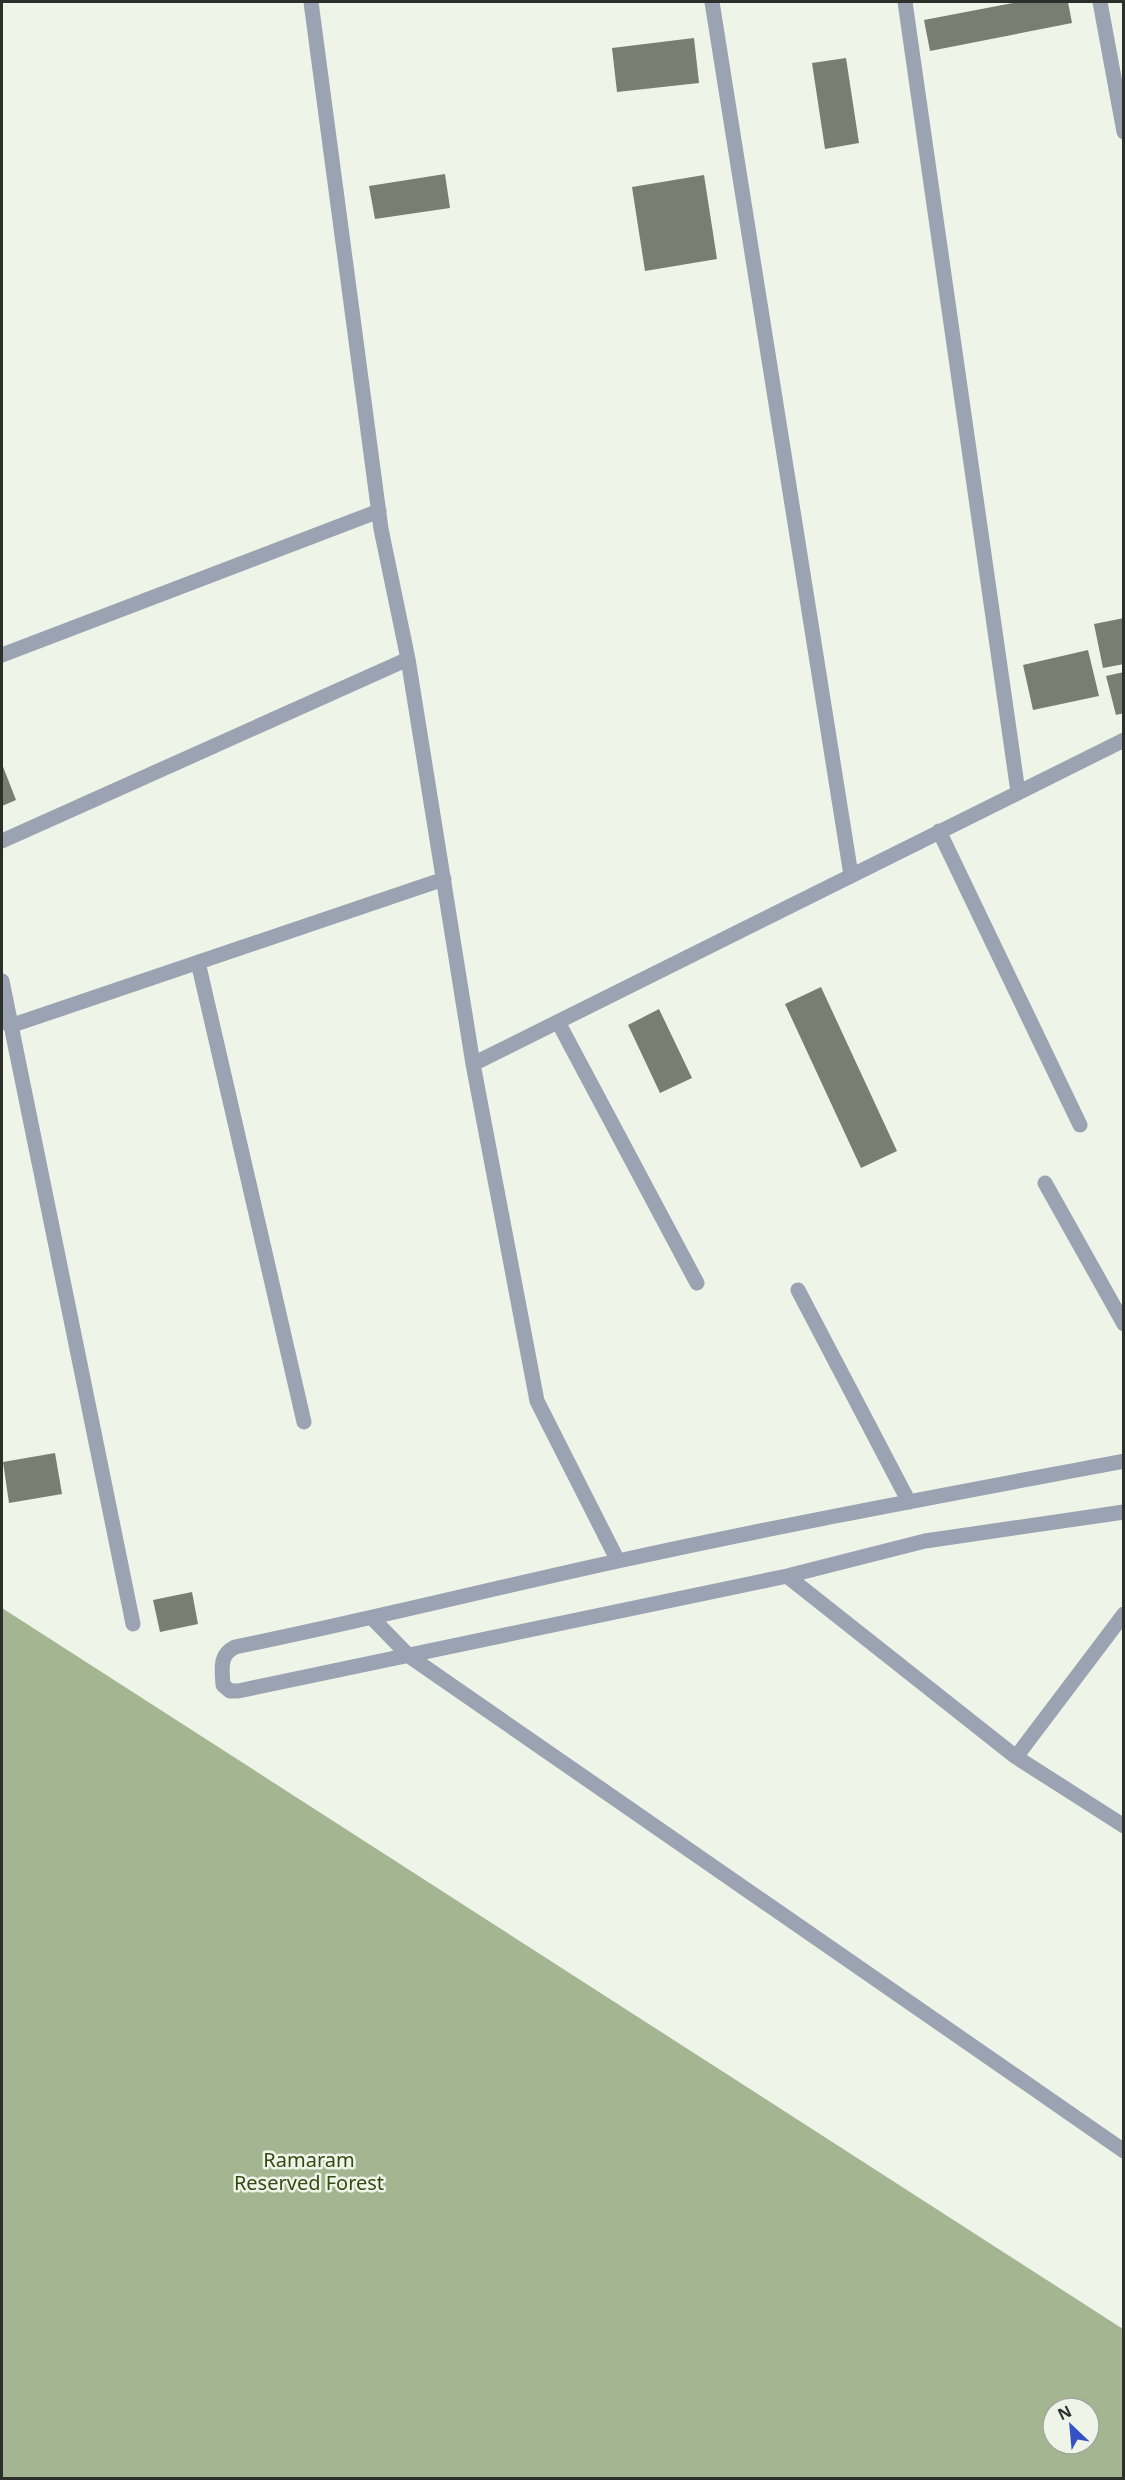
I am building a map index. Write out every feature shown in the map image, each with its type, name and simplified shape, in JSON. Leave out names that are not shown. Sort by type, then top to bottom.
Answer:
[{"type":"street","points":[[311,2],[379,511],[408,658],[474,1064],[537,1401],[618,1561]]},
{"type":"street","points":[[712,2],[851,875]]},
{"type":"street","points":[[905,2],[1018,792]]},
{"type":"street","points":[[1100,2],[1124,132]]},
{"type":"street","points":[[2,655],[379,511]]},
{"type":"street","points":[[2,841],[408,658]]},
{"type":"street","points":[[474,1064],[1124,740]]},
{"type":"street","points":[[939,831],[1080,1125]]},
{"type":"street","points":[[10,1026],[444,879]]},
{"type":"street","points":[[198,962],[304,1422]]},
{"type":"street","points":[[2,981],[133,1624]]},
{"type":"street","points":[[558,1022],[696,1283]]},
{"type":"street","points":[[1045,1183],[1124,1324]]},
{"type":"street","points":[[798,1290],[909,1502]]},
{"type":"street","points":[[1124,1461],[618,1561],[373,1619],[235,1647],[222,1659],[223,1685],[230,1691],[238,1691],[409,1656],[787,1576],[925,1541],[1124,1512]]},
{"type":"street","points":[[787,1576],[1016,1757],[1124,1826]]},
{"type":"street","points":[[1016,1757],[1124,1614]]},
{"type":"street","points":[[373,1619],[409,1656],[1124,2151]]},
{"type":"green space","name":"Ramaram Reserved Forest","points":[[2,1608],[1123,2329],[1123,2478],[2,2478]]},
{"type":"building","points":[[1018,2],[1068,2],[1072,23],[930,51],[924,20]]},
{"type":"building","points":[[694,38],[699,83],[617,92],[612,48]]},
{"type":"building","points":[[846,58],[859,143],[825,149],[812,63]]},
{"type":"building","points":[[445,174],[450,208],[375,219],[369,186]]},
{"type":"building","points":[[704,175],[717,259],[645,271],[632,187]]},
{"type":"building","points":[[1124,618],[1124,664],[1103,668],[1094,624]]},
{"type":"building","points":[[1088,650],[1099,696],[1033,710],[1023,665]]},
{"type":"building","points":[[1124,672],[1124,713],[1116,715],[1106,676]]},
{"type":"building","points":[[2,764],[16,800],[2,806]]},
{"type":"building","points":[[821,987],[897,1151],[861,1168],[785,1004]]},
{"type":"building","points":[[659,1009],[692,1078],[660,1093],[628,1025]]},
{"type":"building","points":[[55,1453],[62,1494],[9,1503],[3,1462]]},
{"type":"building","points":[[192,1592],[198,1624],[160,1632],[153,1600]]}]
